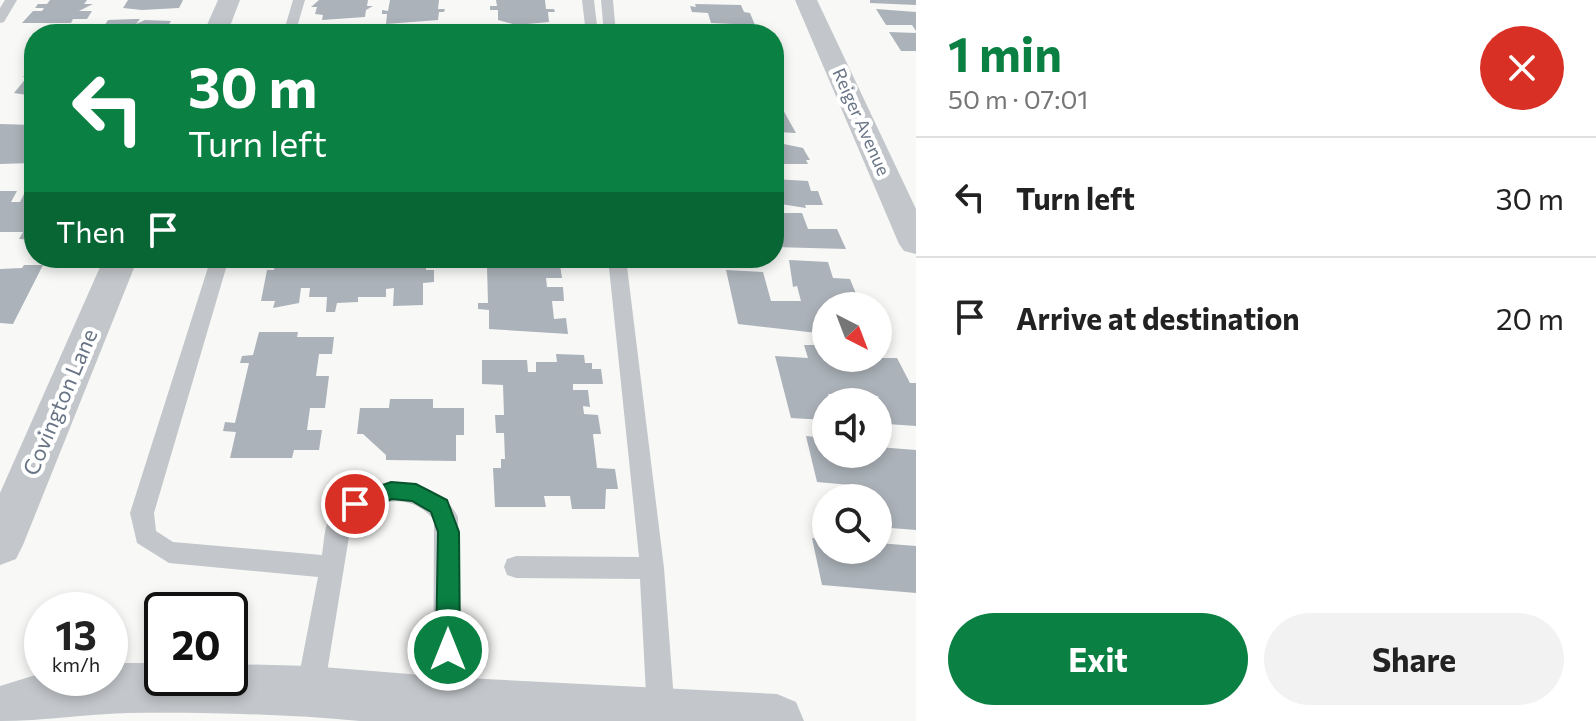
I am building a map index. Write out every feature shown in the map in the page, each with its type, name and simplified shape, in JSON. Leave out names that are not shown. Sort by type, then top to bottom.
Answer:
[{"type":"street","points":[[219,24],[229,0]]},
{"type":"street","name":"Reiger Avenue","points":[[806,0],[916,244]]},
{"type":"street","name":"Covington Lane","points":[[1,542],[117,268]]},
{"type":"street","points":[[0,712],[55,695],[114,689],[310,691],[447,703],[777,721]]},
{"type":"lane","points":[[0,19],[11,0]]},
{"type":"lane","points":[[292,24],[299,0]]},
{"type":"lane","points":[[588,0],[591,24]]},
{"type":"lane","points":[[607,0],[609,24]]},
{"type":"lane","points":[[217,268],[142,513],[145,536],[169,552],[329,567]]},
{"type":"lane","points":[[618,268],[652,568],[661,714]]},
{"type":"lane","points":[[310,691],[329,567],[340,520],[366,498],[391,490],[416,493],[439,506],[449,532],[447,703]]},
{"type":"lane","points":[[516,567],[652,568]]},
{"type":"building","points":[[50,0],[87,0],[84,4],[93,4],[79,11],[92,11],[87,19],[73,19],[71,23],[22,23],[33,11],[42,11],[44,8],[35,8],[38,4],[47,4]]},
{"type":"building","points":[[128,0],[183,0],[179,8],[142,10],[123,8]]},
{"type":"building","points":[[319,0],[368,0],[367,6],[373,6],[366,10],[365,17],[322,20],[323,15],[315,14],[317,7],[311,7]]},
{"type":"building","points":[[390,0],[439,0],[438,9],[445,9],[439,12],[438,20],[386,24],[387,14],[382,14],[382,10],[388,11]]},
{"type":"building","points":[[496,0],[545,0],[546,9],[554,9],[555,12],[548,12],[549,22],[513,24],[498,20],[498,10],[490,10],[490,6],[497,6]]},
{"type":"building","points":[[870,0],[916,0],[916,5],[870,3]]},
{"type":"building","points":[[695,4],[741,5],[744,12],[750,13],[755,24],[711,23],[708,13],[692,12],[690,6],[696,7]]},
{"type":"building","points":[[876,9],[916,12],[916,31],[912,25],[886,25]]},
{"type":"building","points":[[140,19],[136,24],[105,24],[108,20]]},
{"type":"building","points":[[145,20],[171,21],[169,24],[136,24]]},
{"type":"building","points":[[889,32],[916,33],[916,51],[901,51]]},
{"type":"building","points":[[24,81],[24,94],[14,93]]},
{"type":"building","points":[[784,112],[796,133],[784,132]]},
{"type":"building","points":[[0,124],[24,125],[24,163],[0,164]]},
{"type":"building","points":[[784,144],[803,148],[810,160],[806,160],[808,164],[784,164]]},
{"type":"building","points":[[784,180],[808,181],[811,191],[818,191],[823,205],[805,205],[806,208],[784,205]]},
{"type":"building","points":[[0,191],[17,191],[11,202],[20,202],[24,194],[24,239],[19,239],[23,232],[0,232]]},
{"type":"building","points":[[784,213],[802,213],[808,229],[837,229],[846,249],[784,247]]},
{"type":"building","points":[[789,260],[828,262],[833,278],[850,279],[855,292],[812,292],[812,332],[738,324],[726,270],[763,272],[771,301],[801,301],[797,286],[793,287]]},
{"type":"building","points":[[24,265],[24,268],[41,268],[13,324],[0,323],[0,269],[22,268]]},
{"type":"building","points":[[426,268],[434,270],[434,282],[423,283],[423,305],[393,306],[394,288],[386,289],[386,297],[358,297],[358,302],[337,303],[335,312],[326,312],[327,297],[309,297],[310,288],[301,288],[299,303],[273,308],[275,301],[261,301],[267,270]]},
{"type":"building","points":[[487,268],[560,268],[562,278],[546,278],[547,287],[563,287],[564,301],[552,301],[554,319],[566,318],[568,334],[489,329],[489,310],[478,309],[478,303],[488,303]]},
{"type":"building","points":[[259,332],[298,332],[297,337],[334,337],[332,354],[319,354],[316,376],[329,376],[325,408],[310,408],[307,430],[322,430],[319,450],[294,450],[292,458],[230,458],[236,432],[223,431],[225,422],[235,423],[249,363],[240,363],[242,356],[253,355]]},
{"type":"building","points":[[804,345],[812,345],[812,372],[892,372],[892,358],[897,358],[910,383],[916,383],[916,426],[892,424],[892,388],[812,388],[812,419],[791,418],[775,356],[808,358]]},
{"type":"building","points":[[556,354],[584,355],[585,363],[592,363],[592,369],[601,369],[603,384],[573,384],[573,390],[588,390],[590,407],[583,406],[584,414],[598,415],[601,434],[593,434],[597,468],[615,469],[618,489],[606,489],[605,509],[572,509],[570,496],[544,496],[546,507],[495,507],[493,468],[501,468],[501,459],[505,459],[504,433],[496,433],[495,415],[504,415],[503,385],[482,384],[482,360],[527,360],[528,372],[536,372],[536,362],[557,362]]},
{"type":"building","points":[[390,399],[433,399],[433,408],[464,408],[464,435],[456,435],[456,461],[386,460],[386,455],[363,434],[357,434],[360,408],[389,408]]},
{"type":"building","points":[[806,436],[812,437],[812,461]]},
{"type":"building","points":[[892,448],[916,450],[916,530],[892,528],[892,484],[817,482],[814,468],[892,468]]},
{"type":"building","points":[[892,544],[916,546],[916,593],[822,585],[818,564],[892,564]]},
{"type":"route","points":[[355,504],[391,490],[416,493],[439,506],[446,517],[449,532],[448,650]]}]
